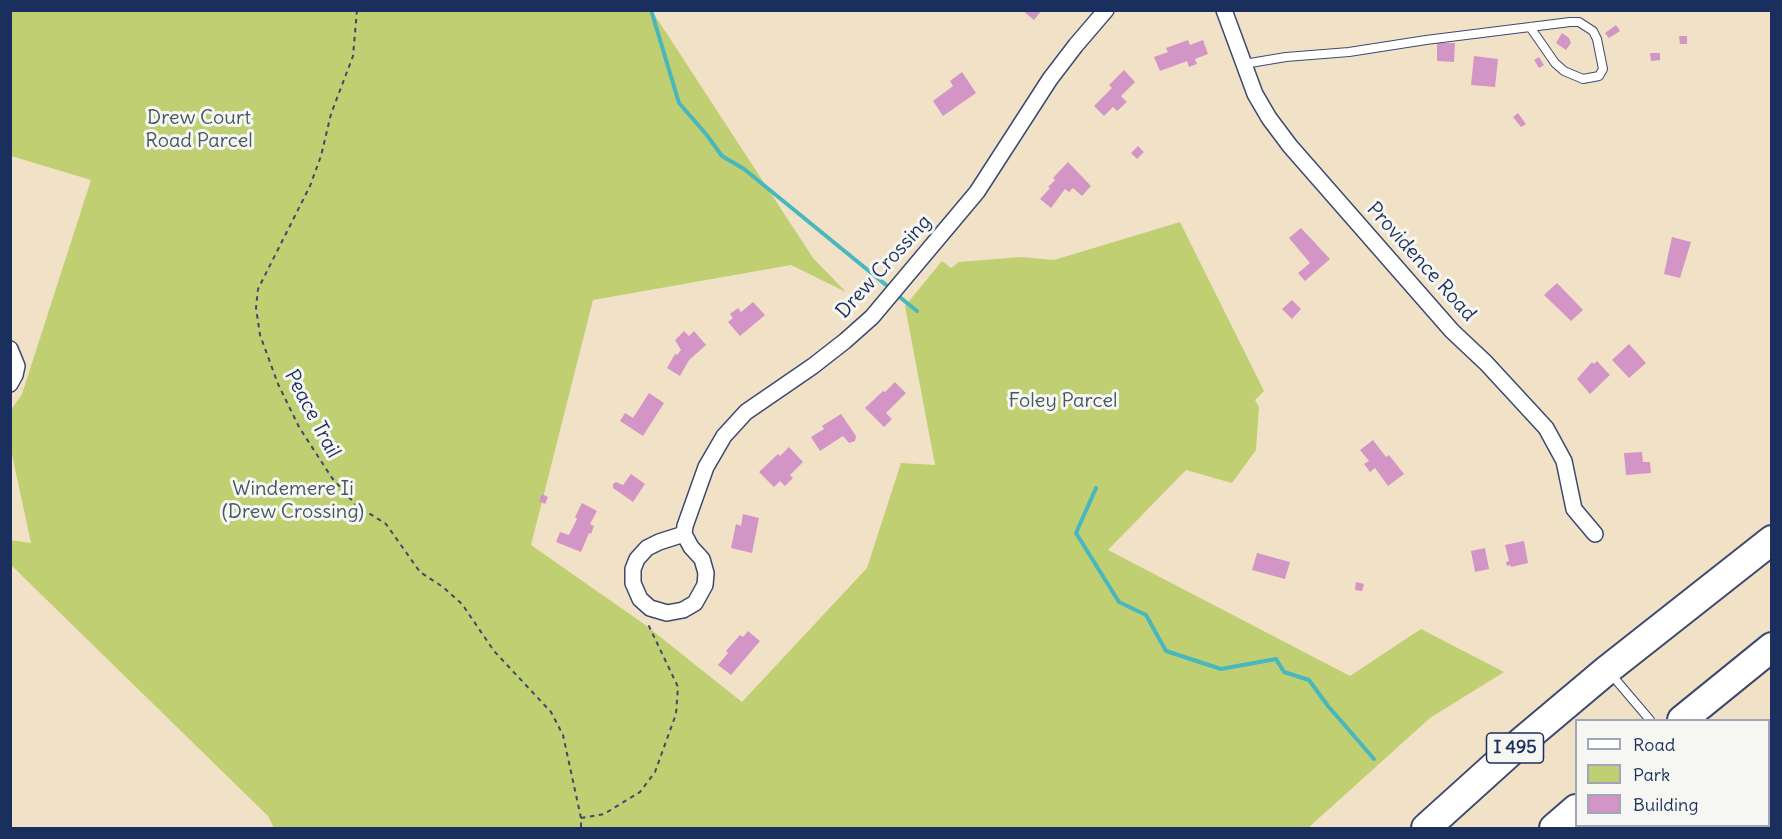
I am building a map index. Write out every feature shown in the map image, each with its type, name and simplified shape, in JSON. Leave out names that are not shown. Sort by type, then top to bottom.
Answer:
[{"type":"highway","name":"I 495","points":[[1426,828],[1607,670],[1772,540]]},
{"type":"highway","points":[[1683,719],[1772,647]]},
{"type":"highway","points":[[1554,828],[1575,810]]},
{"type":"street","name":"Drew Crossing","points":[[684,534],[693,500],[706,467],[724,436],[746,412],[813,366],[872,317],[977,192],[1050,79],[1107,10]]},
{"type":"street","name":"Providence Road","points":[[1224,10],[1255,94],[1290,147],[1452,331],[1486,363],[1546,428],[1564,461],[1574,509],[1595,534]]},
{"type":"street","points":[[10,349],[17,366],[10,384]]},
{"type":"street","points":[[684,534],[691,547],[702,559],[706,573],[705,585],[695,603],[683,610],[668,613],[650,608],[640,599],[633,582],[633,569],[637,559],[647,548],[684,534]]},
{"type":"lane","points":[[1244,64],[1286,57],[1349,52],[1426,40],[1530,27],[1570,22],[1579,22],[1586,25],[1597,39],[1603,69],[1599,76],[1583,79],[1564,71],[1555,63],[1530,27]]},
{"type":"lane","points":[[1607,670],[1649,719]]},
{"type":"path","name":"Peace Trail","points":[[357,10],[353,56],[331,114],[321,156],[310,186],[258,289],[256,308],[260,335],[278,384],[300,427],[332,478],[356,505],[386,524],[420,572],[443,587],[462,604],[494,651],[551,712],[563,735],[581,818],[580,828]]},
{"type":"path","points":[[581,818],[604,814],[640,792],[655,772],[676,714],[678,687],[648,624],[640,599]]},
{"type":"green space","name":"Windemere Ii (Drew Crossing)","points":[[11,11],[652,11],[813,258],[846,292],[791,265],[593,300],[531,545],[644,624],[742,702],[867,568],[901,463],[935,465],[905,306],[942,261],[951,268],[959,262],[1021,257],[1054,260],[1180,222],[1264,391],[1255,400],[1259,407],[1256,450],[1232,483],[1186,470],[1108,550],[1350,676],[1421,629],[1504,672],[1430,718],[1308,828],[274,828],[268,816],[11,565],[10,540],[31,543],[11,450],[11,410],[22,394],[91,180],[11,156]]},
{"type":"building","points":[[1022,10],[1042,10],[1034,20]]},
{"type":"building","points":[[1616,25],[1620,31],[1609,38],[1605,33]]},
{"type":"building","points":[[1562,33],[1569,38],[1571,43],[1566,50],[1556,43]]},
{"type":"building","points":[[1679,36],[1687,36],[1687,44],[1680,44]]},
{"type":"building","points":[[1188,40],[1190,45],[1203,40],[1208,54],[1195,59],[1197,64],[1189,67],[1187,61],[1160,71],[1154,57],[1168,52],[1166,48]]},
{"type":"building","points":[[1437,43],[1455,43],[1454,62],[1437,61]]},
{"type":"building","points":[[1650,53],[1660,53],[1660,60],[1651,61]]},
{"type":"building","points":[[1474,56],[1498,59],[1495,87],[1471,85]]},
{"type":"building","points":[[1539,57],[1544,65],[1539,68],[1534,60]]},
{"type":"building","points":[[1124,70],[1135,82],[1121,96],[1127,102],[1117,111],[1113,107],[1104,116],[1094,106],[1112,88],[1109,85]]},
{"type":"building","points":[[962,72],[976,93],[943,116],[933,101],[953,86],[950,81]]},
{"type":"building","points":[[1518,113],[1526,124],[1521,127],[1513,117]]},
{"type":"building","points":[[1138,146],[1144,152],[1137,159],[1131,153]]},
{"type":"building","points":[[1068,162],[1091,186],[1082,196],[1073,188],[1069,192],[1065,189],[1051,208],[1040,199],[1055,180],[1053,178]]},
{"type":"building","points":[[1301,228],[1330,259],[1305,281],[1298,273],[1310,263],[1289,238]]},
{"type":"building","points":[[1672,237],[1691,242],[1680,278],[1664,274]]},
{"type":"building","points":[[1557,283],[1583,310],[1571,321],[1544,295]]},
{"type":"building","points":[[1292,300],[1301,309],[1292,319],[1282,309]]},
{"type":"building","points":[[753,302],[765,315],[740,336],[728,322],[733,318],[730,314],[738,308],[741,312]]},
{"type":"building","points":[[684,331],[689,336],[694,331],[706,345],[689,360],[680,376],[667,368],[675,354],[677,355],[681,350],[675,340]]},
{"type":"building","points":[[1629,344],[1646,363],[1629,378],[1612,360]]},
{"type":"building","points":[[1597,361],[1610,375],[1590,394],[1577,379],[1592,362],[1594,364]]},
{"type":"building","points":[[895,382],[906,393],[886,413],[892,419],[884,427],[865,408]]},
{"type":"building","points":[[649,393],[664,403],[643,436],[620,421],[625,413],[633,418]]},
{"type":"building","points":[[841,414],[856,436],[855,441],[849,443],[843,436],[820,451],[811,437],[824,429],[822,426]]},
{"type":"building","points":[[1373,440],[1386,457],[1389,455],[1404,474],[1388,486],[1375,468],[1370,472],[1364,464],[1369,461],[1360,450]]},
{"type":"building","points":[[789,447],[803,462],[790,475],[793,478],[785,486],[780,481],[774,487],[759,472]]},
{"type":"building","points":[[1642,452],[1643,462],[1650,462],[1651,473],[1626,475],[1624,453]]},
{"type":"building","points":[[631,474],[645,484],[633,502],[613,488],[616,482],[623,485]]},
{"type":"building","points":[[542,494],[548,497],[545,504],[539,501]]},
{"type":"building","points":[[582,503],[597,511],[590,524],[594,526],[591,534],[589,533],[581,552],[556,542],[560,532],[569,535]]},
{"type":"building","points":[[743,514],[759,518],[752,553],[731,548],[736,524],[741,526]]},
{"type":"building","points":[[1524,541],[1528,563],[1507,566],[1506,562],[1509,561],[1505,545]]},
{"type":"building","points":[[1485,548],[1489,569],[1475,572],[1471,551]]},
{"type":"building","points":[[1257,553],[1290,562],[1285,579],[1252,570]]},
{"type":"building","points":[[1356,582],[1364,584],[1362,591],[1355,590]]},
{"type":"building","points":[[748,631],[760,641],[731,675],[718,665],[728,653],[726,651],[740,635],[743,637]]},
{"type":"waterway","points":[[651,10],[679,103],[722,156],[744,169],[891,289]]},
{"type":"waterway","points":[[896,294],[917,311]]},
{"type":"waterway","points":[[1096,488],[1076,533],[1119,602],[1146,615],[1166,651],[1221,669],[1276,659],[1284,672],[1309,680],[1328,706],[1374,759]]},
{"type":"park label","name":"Drew Court Road Parcel","points":[[199,130]]},
{"type":"park label","name":"Foley Parcel","points":[[1063,401]]}]
